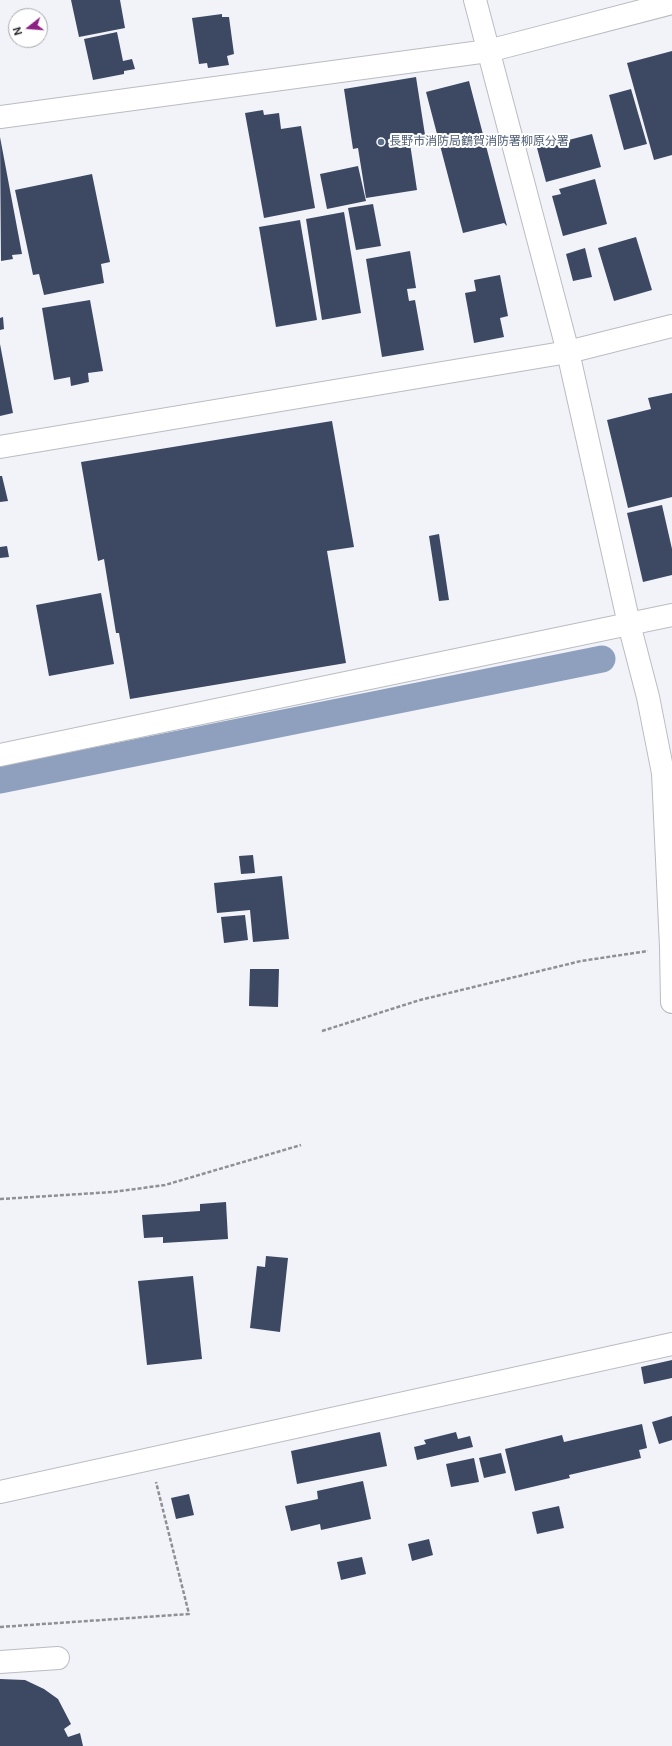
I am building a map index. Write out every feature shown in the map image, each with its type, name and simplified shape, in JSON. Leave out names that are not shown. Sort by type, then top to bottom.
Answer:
[{"type":"street","points":[[475,0],[568,352],[629,624],[648,696],[663,773],[672,947],[672,1002]]},
{"type":"street","points":[[0,117],[488,51],[672,3]]},
{"type":"street","points":[[0,447],[568,352],[672,326]]},
{"type":"street","points":[[0,755],[672,615]]},
{"type":"street","points":[[0,1492],[672,1344]]},
{"type":"street","points":[[0,1662],[58,1658]]},
{"type":"path","points":[[322,1032],[420,1000],[581,962],[672,947]]},
{"type":"path","points":[[0,1200],[113,1192],[165,1185],[301,1145]]},
{"type":"path","points":[[0,1627],[189,1614],[149,1458]]},
{"type":"building","points":[[71,0],[120,0],[125,28],[79,37]]},
{"type":"building","points":[[222,14],[222,17],[229,17],[234,54],[227,56],[229,65],[208,68],[207,63],[199,64],[192,18]]},
{"type":"building","points":[[117,32],[123,61],[132,59],[135,69],[124,71],[124,74],[93,80],[84,39]]},
{"type":"building","points":[[672,51],[672,155],[654,160],[627,63]]},
{"type":"building","name":"長野市消防局鶴賀消防署柳原分署","points":[[416,77],[425,135],[409,137],[417,190],[366,198],[358,148],[353,149],[344,89]]},
{"type":"building","points":[[469,81],[507,226],[504,223],[463,233],[426,92]]},
{"type":"building","points":[[631,89],[647,144],[624,150],[609,95]]},
{"type":"building","points":[[263,110],[264,115],[279,113],[281,129],[301,126],[315,208],[264,218],[245,113]]},
{"type":"building","points":[[592,134],[601,167],[546,182],[537,148]]},
{"type":"building","points":[[0,137],[22,254],[12,255],[13,259],[1,261]]},
{"type":"building","points":[[358,166],[366,201],[327,209],[320,174]]},
{"type":"building","points":[[92,174],[110,262],[101,264],[104,283],[44,295],[39,274],[33,275],[15,190]]},
{"type":"building","points":[[595,179],[607,224],[563,236],[552,196],[561,194],[559,189]]},
{"type":"building","points":[[373,204],[381,246],[356,250],[348,208]]},
{"type":"building","points":[[344,212],[361,313],[322,320],[306,219]]},
{"type":"building","points":[[300,220],[317,320],[276,327],[259,227]]},
{"type":"building","points":[[636,237],[652,290],[614,301],[598,248]]},
{"type":"building","points":[[585,248],[592,277],[573,281],[566,254]]},
{"type":"building","points":[[410,251],[416,288],[407,289],[409,301],[415,300],[424,350],[382,357],[366,259]]},
{"type":"building","points":[[500,275],[508,316],[500,318],[504,337],[474,343],[465,293],[476,291],[474,280]]},
{"type":"building","points":[[90,300],[103,371],[88,373],[89,382],[71,386],[70,377],[54,380],[42,308]]},
{"type":"building","points":[[3,317],[4,329],[0,330],[0,318]]},
{"type":"building","points":[[0,344],[13,413],[0,416]]},
{"type":"building","points":[[672,393],[672,497],[628,508],[607,420],[651,409],[648,398]]},
{"type":"building","points":[[332,421],[354,547],[327,551],[346,663],[130,699],[119,633],[116,633],[104,559],[98,561],[81,462]]},
{"type":"building","points":[[0,476],[2,476],[8,501],[0,502]]},
{"type":"building","points":[[662,505],[672,549],[672,575],[643,582],[627,513]]},
{"type":"building","points":[[439,534],[449,600],[439,601],[429,536]]},
{"type":"building","points":[[7,546],[9,557],[0,558],[0,547]]},
{"type":"building","points":[[101,593],[114,664],[49,676],[36,605]]},
{"type":"building","points":[[253,855],[255,873],[241,874],[239,856]]},
{"type":"building","points":[[282,876],[289,939],[253,942],[250,910],[217,913],[214,883]]},
{"type":"building","points":[[245,915],[248,940],[224,943],[221,917]]},
{"type":"building","points":[[250,969],[279,969],[278,1007],[249,1006]]},
{"type":"building","points":[[226,1202],[228,1239],[163,1243],[163,1237],[144,1238],[142,1215],[200,1211],[200,1204]]},
{"type":"building","points":[[266,1256],[288,1258],[280,1332],[250,1328],[257,1266],[265,1267]]},
{"type":"building","points":[[193,1276],[202,1359],[147,1365],[138,1281]]},
{"type":"building","points":[[672,1360],[672,1378],[644,1384],[641,1367]]},
{"type":"building","points":[[672,1416],[672,1440],[659,1444],[652,1422]]},
{"type":"building","points":[[642,1424],[647,1448],[639,1450],[641,1458],[569,1475],[570,1478],[515,1491],[505,1449],[562,1435],[564,1442]]},
{"type":"building","points":[[380,1432],[387,1466],[297,1484],[291,1451]]},
{"type":"building","points":[[456,1432],[458,1439],[470,1436],[473,1447],[417,1460],[414,1447],[426,1444],[424,1440]]},
{"type":"building","points":[[501,1453],[506,1473],[484,1478],[479,1458]]},
{"type":"building","points":[[474,1458],[479,1482],[451,1487],[446,1464]]},
{"type":"building","points":[[363,1481],[371,1519],[321,1530],[320,1524],[291,1531],[285,1506],[318,1499],[317,1491]]},
{"type":"building","points":[[189,1494],[194,1515],[176,1519],[171,1498]]},
{"type":"building","points":[[559,1506],[564,1528],[537,1534],[532,1512]]},
{"type":"building","points":[[429,1539],[433,1555],[412,1561],[408,1544]]},
{"type":"building","points":[[362,1557],[366,1574],[341,1580],[337,1562]]},
{"type":"building","points":[[0,1679],[25,1680],[44,1689],[58,1699],[71,1724],[64,1729],[68,1737],[80,1733],[83,1746],[0,1746]]},
{"type":"waterway","points":[[0,780],[602,659]]},
{"type":"place","name":"長野市消防局鶴賀消防署柳原分署","points":[[381,142]]}]
